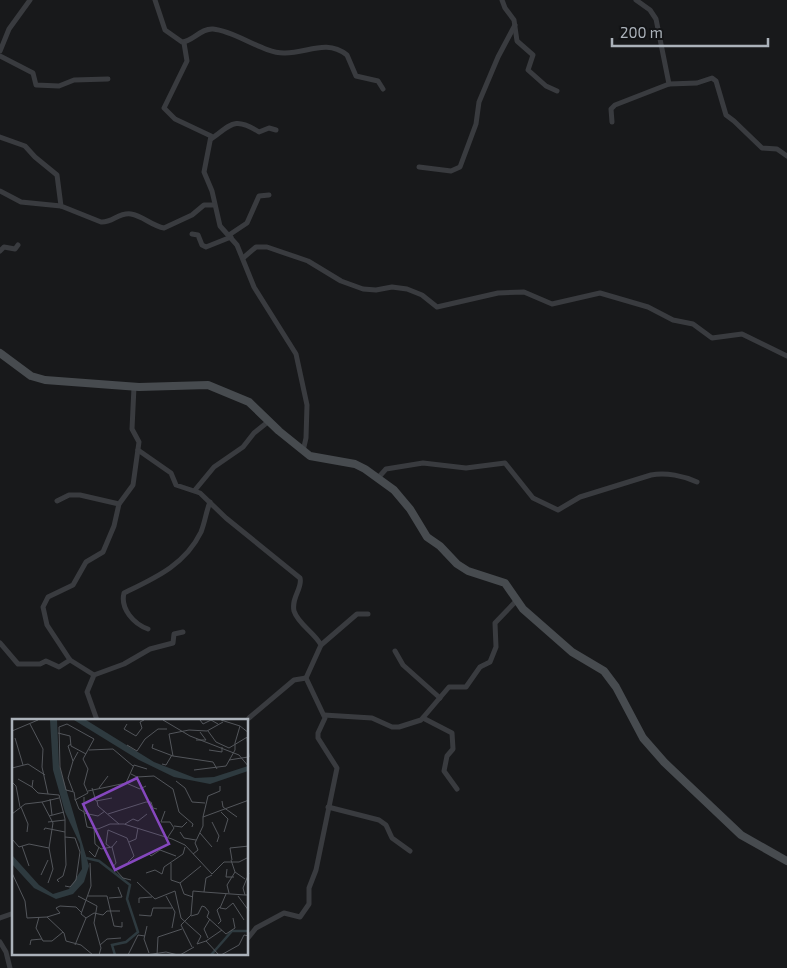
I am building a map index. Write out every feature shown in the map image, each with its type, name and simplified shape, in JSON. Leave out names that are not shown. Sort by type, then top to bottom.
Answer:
[{"type":"street","points":[[0,51],[9,29],[30,0]]},
{"type":"street","points":[[154,0],[165,30],[184,43],[187,61],[164,108],[175,120],[209,134],[211,139]]},
{"type":"street","points":[[502,0],[503,6],[514,20],[517,40],[533,55],[528,70],[546,86],[557,91]]},
{"type":"street","points":[[636,0],[650,10],[656,20],[669,84]]},
{"type":"street","points":[[419,167],[451,171],[460,167],[476,124],[476,111],[482,94],[498,57],[515,25]]},
{"type":"street","points":[[184,43],[212,29],[233,34],[279,52],[319,46],[328,47],[347,56],[356,76],[378,81],[383,89]]},
{"type":"street","points":[[0,56],[33,73],[36,85],[59,86],[74,80],[108,79]]},
{"type":"street","points":[[612,122],[612,106],[669,84],[697,83],[707,78],[714,79],[726,115],[762,148],[778,149],[787,156]]},
{"type":"street","points":[[276,130],[269,128],[259,132],[247,124],[225,126],[211,139],[204,172],[212,191],[220,226],[238,245],[254,287],[296,354],[307,405],[306,438],[302,451]]},
{"type":"street","points":[[0,137],[25,146],[34,157],[57,175],[61,206]]},
{"type":"street","points":[[0,191],[21,202],[61,206],[101,222],[107,222],[117,215],[130,214],[164,228],[192,215],[204,205],[214,205]]},
{"type":"street","points":[[192,234],[198,235],[202,245],[206,247],[230,236],[247,222],[259,196],[269,195]]},
{"type":"street","points":[[0,251],[4,247],[15,249],[18,245]]},
{"type":"street","points":[[243,258],[256,247],[267,247],[308,261],[341,281],[356,287],[371,290],[392,287],[408,289],[422,295],[437,307],[447,306],[461,300],[505,293],[524,292],[552,304],[572,302],[592,294],[600,294],[654,309],[673,320],[693,324],[712,338],[739,334],[752,337],[787,356]]},
{"type":"street","points":[[0,353],[31,376],[45,380],[134,387],[208,386],[246,399],[302,451],[316,458],[360,466],[394,490],[410,509],[427,537],[440,546],[457,564],[468,571],[505,583],[523,609],[572,652],[604,671],[616,687],[643,738],[687,785],[747,840],[787,861]]},
{"type":"street","points":[[94,675],[70,660],[47,625],[43,614],[44,602],[51,595],[74,584],[84,564],[103,552],[112,533],[119,504],[133,485],[139,442],[132,429],[134,387]]},
{"type":"street","points":[[195,490],[214,467],[243,447],[254,433],[269,421]]},
{"type":"street","points":[[138,450],[171,473],[176,485],[195,490],[226,518],[300,578],[301,582],[294,598],[294,611],[321,645]]},
{"type":"street","points":[[378,478],[386,468],[423,463],[466,468],[505,463],[533,498],[558,510],[580,496],[651,475],[664,474],[697,482]]},
{"type":"street","points":[[58,501],[70,495],[80,495],[119,504]]},
{"type":"street","points":[[148,629],[130,619],[123,598],[124,593],[150,582],[183,559],[200,534],[210,502]]},
{"type":"street","points":[[324,715],[372,718],[396,728],[423,718],[450,686],[466,687],[480,667],[490,662],[496,647],[496,622],[517,600]]},
{"type":"street","points":[[306,678],[321,645],[358,614],[368,614]]},
{"type":"street","points":[[97,719],[86,692],[94,675],[124,664],[150,649],[172,643],[174,634],[183,632]]},
{"type":"street","points":[[0,643],[20,665],[40,664],[46,661],[59,667],[70,660]]},
{"type":"street","points":[[395,651],[403,665],[440,698]]},
{"type":"street","points":[[249,937],[256,928],[266,921],[284,913],[300,916],[308,907],[309,888],[316,870],[337,768],[318,738],[318,732],[324,724],[324,715],[306,678]]},
{"type":"street","points":[[249,718],[294,680],[306,678]]},
{"type":"street","points":[[423,718],[452,732],[453,749],[447,755],[444,771],[456,789]]},
{"type":"street","points":[[328,807],[380,820],[386,825],[392,838],[410,851]]},
{"type":"street","points":[[0,918],[12,914]]},
{"type":"street","points":[[0,942],[6,952],[10,968]]}]
